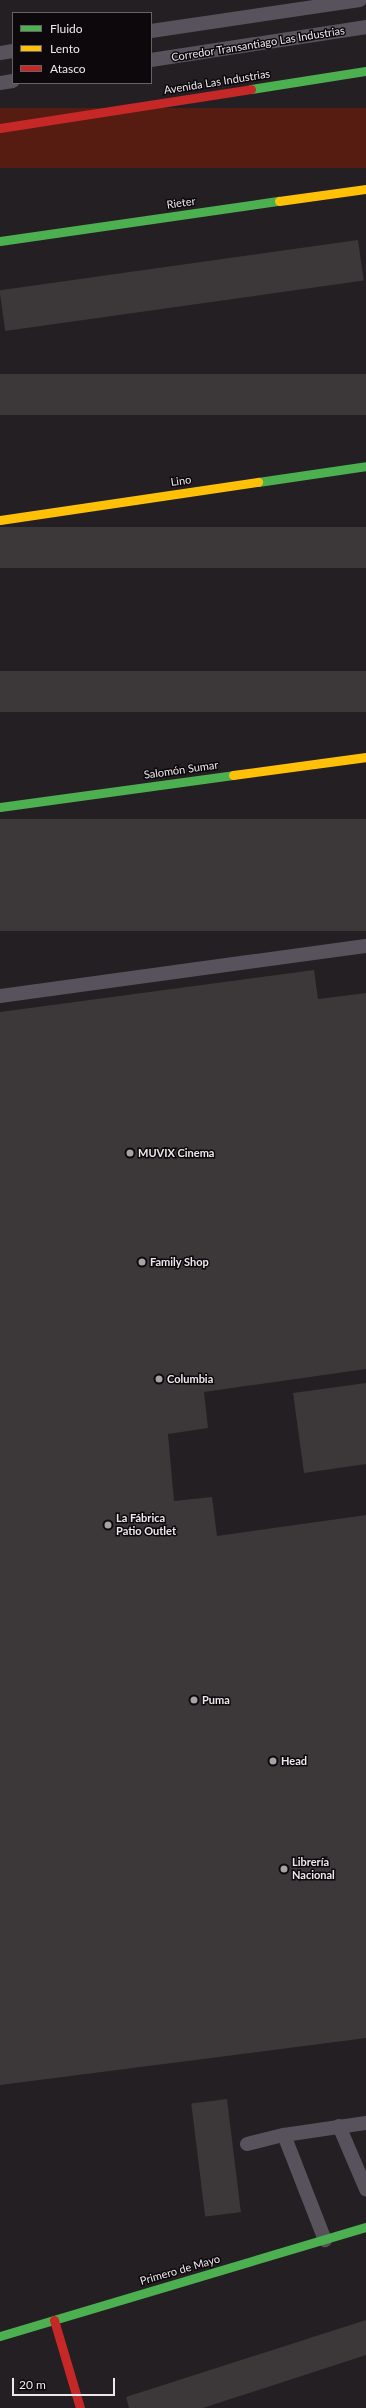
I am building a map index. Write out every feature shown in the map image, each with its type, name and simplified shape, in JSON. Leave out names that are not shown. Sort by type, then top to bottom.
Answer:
[{"type":"street","name":"Avenida Las Industrias","points":[[0,128],[366,72]]},
{"type":"street","name":"Rieter","points":[[0,241],[366,189]]},
{"type":"street","name":"Lino","points":[[0,520],[366,466]]},
{"type":"street","name":"Salomón Sumar","points":[[0,807],[366,757]]},
{"type":"street","name":"Primero de Mayo","points":[[0,2336],[366,2227]]},
{"type":"street","points":[[54,2320],[80,2408]]},
{"type":"lane","points":[[152,31],[360,0]]},
{"type":"lane","name":"Corredor Transantiago Las Industrias","points":[[152,60],[366,27]]},
{"type":"lane","points":[[0,53],[12,51]]},
{"type":"lane","points":[[0,83],[12,81]]},
{"type":"lane","points":[[0,996],[366,946]]},
{"type":"lane","points":[[247,2144],[284,2135],[366,2122]]},
{"type":"lane","points":[[339,2126],[366,2189]]},
{"type":"lane","points":[[284,2135],[324,2240]]},
{"type":"shaded area","points":[[0,108],[366,108],[366,168],[0,168]]},
{"type":"building","points":[[358,240],[364,281],[5,331],[0,290]]},
{"type":"building","points":[[0,374],[366,374],[366,415],[0,415]]},
{"type":"building","points":[[0,527],[366,527],[366,568],[0,568]]},
{"type":"building","points":[[0,671],[366,671],[366,712],[0,712]]},
{"type":"building","points":[[0,819],[366,819],[366,931],[0,931]]},
{"type":"building","name":"La Fábrica Patio Outlet","points":[[314,970],[318,999],[366,993],[366,1369],[204,1392],[208,1428],[168,1434],[174,1501],[212,1497],[217,1536],[366,1515],[366,2038],[0,2085],[0,1012]]},
{"type":"building","points":[[366,1383],[366,1464],[304,1473],[293,1393]]},
{"type":"building","points":[[227,2099],[241,2212],[205,2217],[191,2103]]},
{"type":"building","points":[[366,2320],[366,2355],[203,2408],[129,2408],[126,2397]]},
{"type":"traffic: fast","points":[[251,89],[366,71]]},
{"type":"traffic: fast","points":[[0,241],[279,201]]},
{"type":"traffic: fast","points":[[258,482],[366,466]]},
{"type":"traffic: fast","points":[[0,807],[233,775]]},
{"type":"traffic: fast","points":[[0,2336],[366,2227]]},
{"type":"traffic: slow","points":[[279,201],[366,189]]},
{"type":"traffic: slow","points":[[0,520],[258,482]]},
{"type":"traffic: slow","points":[[233,775],[366,757]]},
{"type":"traffic: jam","points":[[0,128],[251,89]]},
{"type":"traffic: jam","points":[[54,2320],[80,2408]]},
{"type":"place","name":"MUVIX Cinema","points":[[130,1153]]},
{"type":"place","name":"Family Shop","points":[[142,1262]]},
{"type":"place","name":"Columbia","points":[[159,1379]]},
{"type":"place","name":"La Fábrica Patio Outlet","points":[[108,1525]]},
{"type":"place","name":"Puma","points":[[194,1700]]},
{"type":"place","name":"Head","points":[[273,1761]]},
{"type":"place","name":"Librería Nacional","points":[[284,1869]]}]
